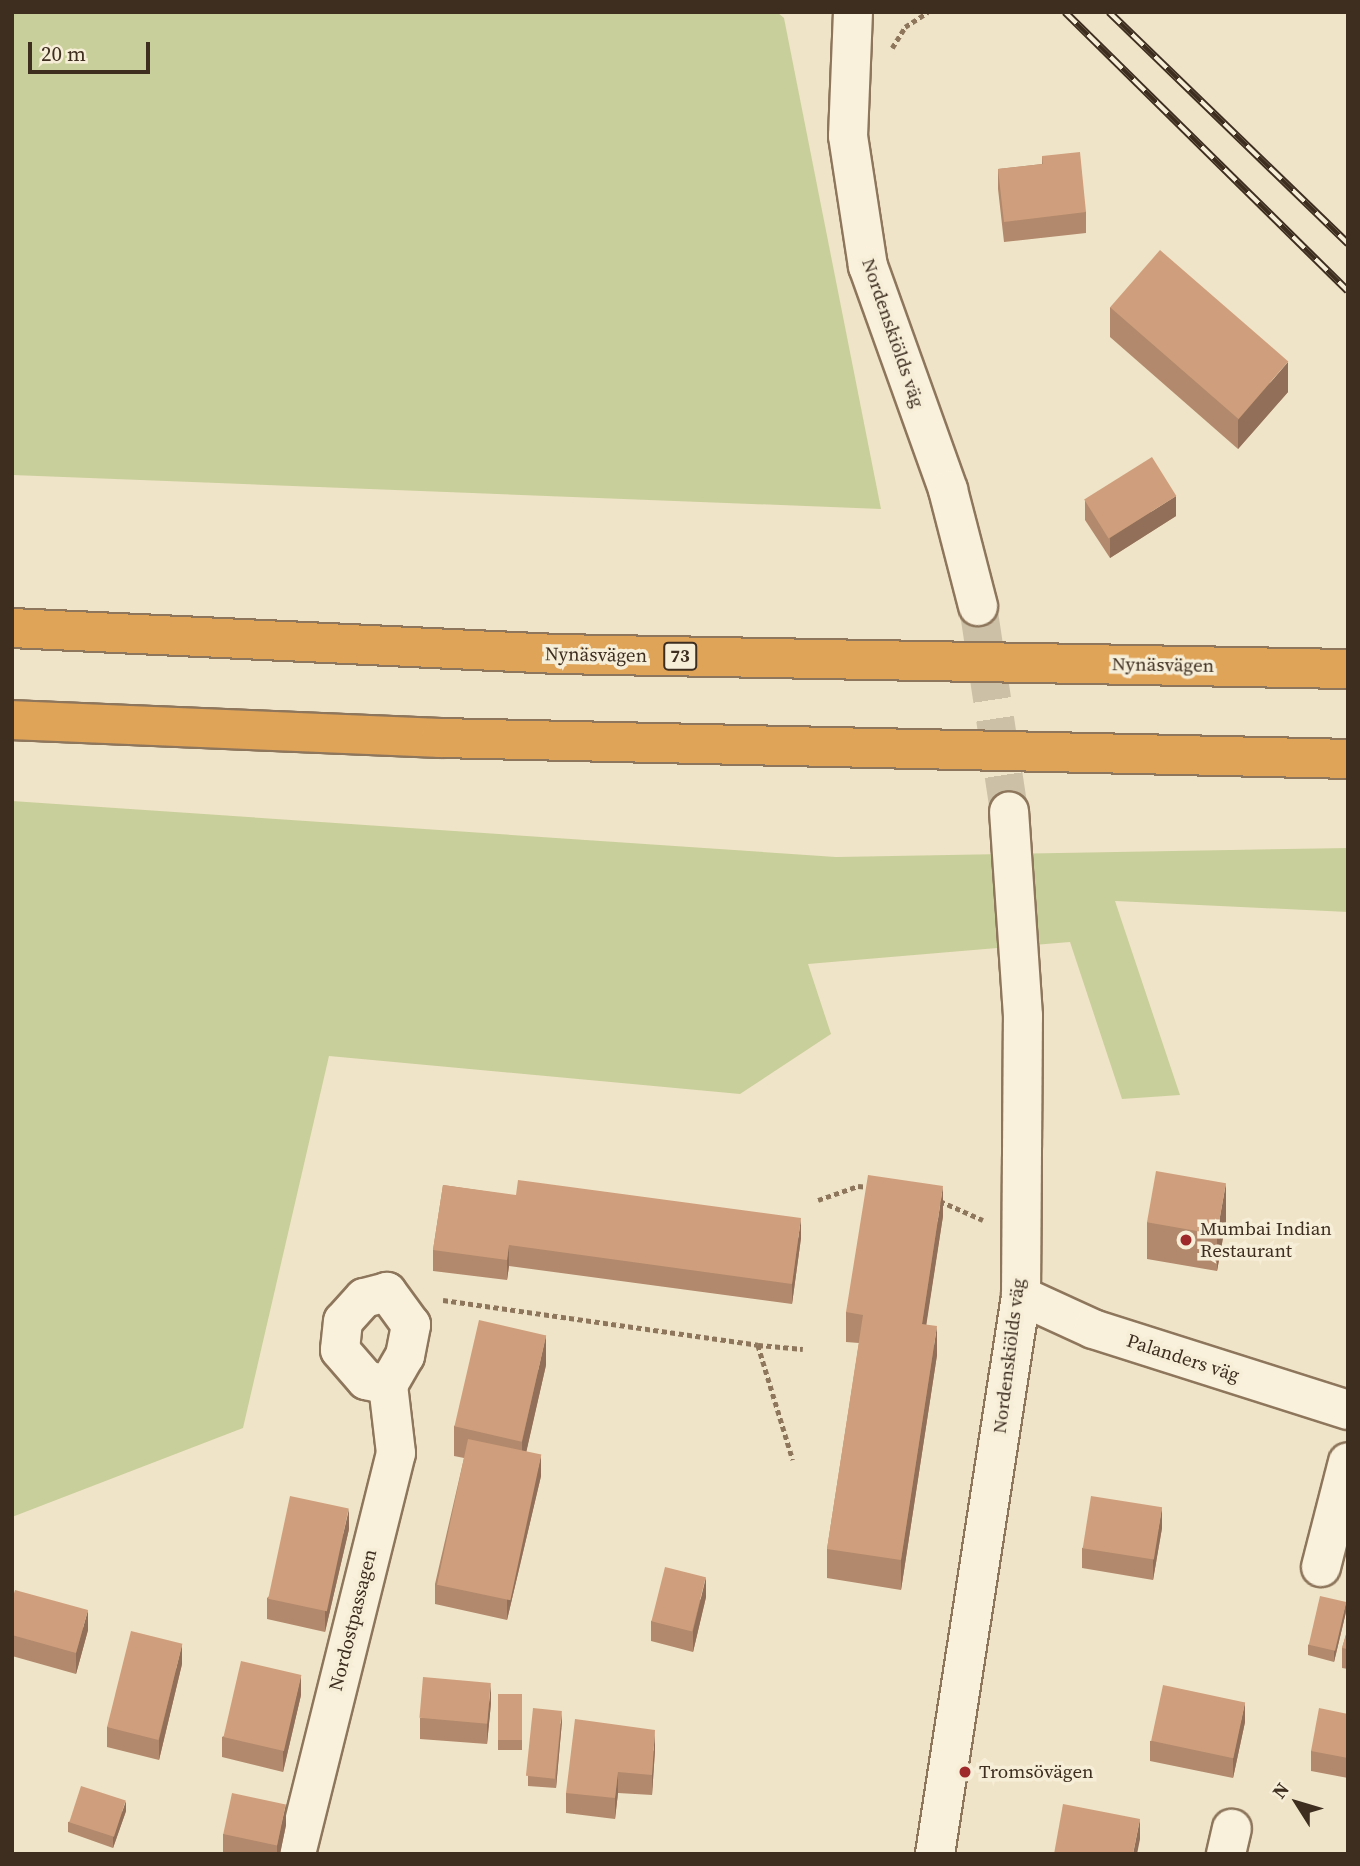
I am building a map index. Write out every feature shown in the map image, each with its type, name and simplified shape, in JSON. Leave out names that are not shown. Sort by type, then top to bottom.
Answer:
[{"type":"highway","name":"Nynäsvägen","points":[[12,628],[557,654],[1348,669]]},
{"type":"highway","points":[[12,720],[440,738],[1348,759]]},
{"type":"street","name":"Nordenskiölds väg","points":[[853,12],[848,136],[868,266],[948,490],[978,606]]},
{"type":"street","name":"Nordenskiölds väg","points":[[935,1854],[1021,1296],[1023,1016],[1009,811]]},
{"type":"street","points":[[387,1292],[411,1325],[405,1356],[388,1385],[366,1380],[340,1350],[343,1321],[364,1298],[387,1292]]},
{"type":"street","name":"Palanders väg","points":[[1021,1296],[1093,1329],[1348,1410]]},
{"type":"street","name":"Nordostpassagen","points":[[296,1854],[396,1453],[388,1385]]},
{"type":"street","points":[[1321,1567],[1348,1462]]},
{"type":"path","points":[[891,52],[905,27],[928,12]]},
{"type":"path","points":[[818,1200],[858,1185],[879,1187]]},
{"type":"path","points":[[928,1198],[983,1220]]},
{"type":"path","points":[[387,1292],[758,1345],[803,1349]]},
{"type":"path","points":[[758,1345],[793,1460]]},
{"type":"green space","points":[[12,12],[777,12],[784,18],[881,509],[12,475]]},
{"type":"green space","points":[[12,801],[836,857],[1348,848],[1348,912],[1115,901],[1180,1095],[1122,1099],[1070,942],[808,964],[831,1034],[740,1094],[329,1056],[243,1428],[12,1517]]},
{"type":"building","points":[[1080,152],[1086,212],[1004,222],[998,169],[1043,164],[1042,156]]},
{"type":"building","points":[[1160,250],[1288,362],[1238,419],[1110,307]]},
{"type":"building","points":[[1152,457],[1176,496],[1109,538],[1084,499]]},
{"type":"building","points":[[1156,1171],[1226,1183],[1217,1235],[1147,1222]]},
{"type":"building","points":[[868,1175],[943,1186],[922,1324],[937,1326],[901,1560],[827,1549],[863,1315],[846,1312]]},
{"type":"building","points":[[518,1180],[801,1218],[792,1284],[509,1245],[507,1260],[433,1250],[443,1185],[516,1195]]},
{"type":"building","points":[[479,1320],[546,1336],[522,1442],[454,1426]]},
{"type":"building","points":[[468,1439],[541,1455],[510,1600],[437,1585]]},
{"type":"building","points":[[290,1496],[349,1508],[327,1611],[268,1599]]},
{"type":"building","points":[[1091,1496],[1162,1507],[1154,1560],[1083,1548]]},
{"type":"building","points":[[665,1567],[706,1577],[692,1631],[651,1621]]},
{"type":"building","points":[[15,1590],[88,1610],[76,1653],[12,1635],[12,1600]]},
{"type":"building","points":[[1320,1596],[1346,1602],[1335,1651],[1309,1645]]},
{"type":"building","points":[[1348,1628],[1348,1649],[1342,1648]]},
{"type":"building","points":[[131,1631],[182,1644],[158,1740],[107,1727]]},
{"type":"building","points":[[241,1661],[301,1675],[284,1751],[223,1737]]},
{"type":"building","points":[[423,1677],[491,1683],[487,1724],[419,1718]]},
{"type":"building","points":[[1163,1685],[1245,1702],[1233,1758],[1151,1741]]},
{"type":"building","points":[[498,1694],[522,1694],[522,1740],[498,1740]]},
{"type":"building","points":[[533,1708],[562,1711],[555,1779],[526,1776]]},
{"type":"building","points":[[1319,1708],[1348,1714],[1348,1758],[1311,1751]]},
{"type":"building","points":[[575,1719],[655,1730],[652,1775],[618,1772],[615,1798],[566,1793]]},
{"type":"building","points":[[81,1786],[126,1801],[114,1837],[69,1822]]},
{"type":"building","points":[[232,1793],[286,1804],[277,1846],[223,1834]]},
{"type":"building","points":[[1063,1804],[1140,1819],[1133,1854],[1054,1854]]},
{"type":"tunnel","points":[[978,606],[1009,811]]},
{"type":"railway","points":[[1065,12],[1348,291]]},
{"type":"railway","points":[[1109,12],[1348,244]]},
{"type":"place","name":"Mumbai Indian Restaurant","points":[[1186,1240]]},
{"type":"place","name":"Tromsövägen","points":[[965,1772]]}]
